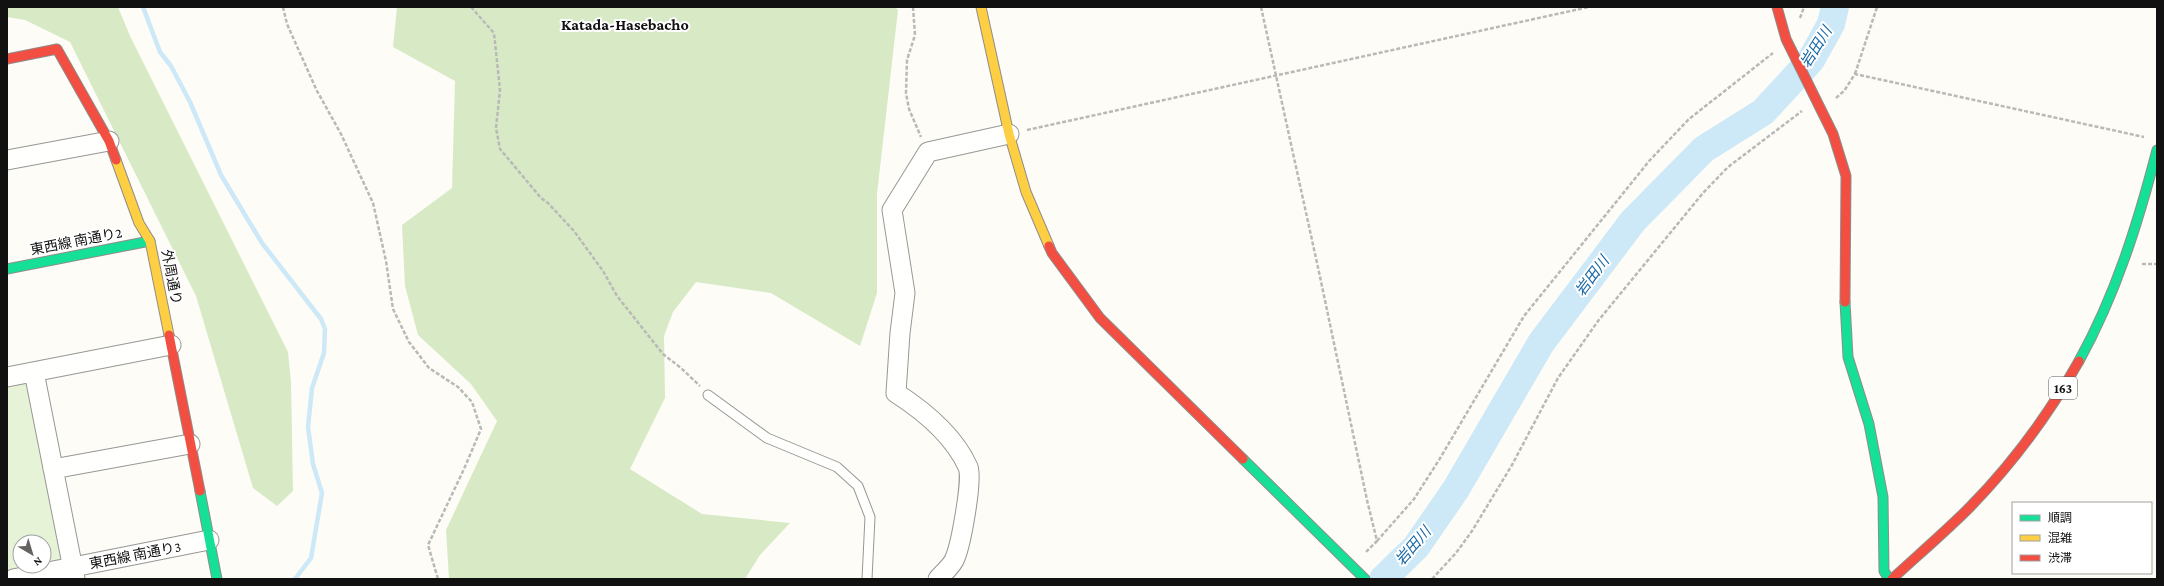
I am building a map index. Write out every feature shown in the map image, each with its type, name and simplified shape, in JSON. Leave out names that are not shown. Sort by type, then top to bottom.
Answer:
[{"type":"main road","points":[[981,7],[1009,134],[1026,192],[1052,254],[1100,318],[1365,579]]},
{"type":"main road","points":[[1777,7],[1788,43],[1833,134],[1846,176],[1845,307],[1848,357],[1869,424],[1882,497],[1884,571],[1889,579]]},
{"type":"main road","name":"外周通り","points":[[7,59],[57,49],[109,141],[139,223],[150,241],[217,579]]},
{"type":"main road","name":"163","points":[[1892,579],[1977,500],[2033,432],[2064,387],[2089,344],[2125,263],[2147,193],[2157,150]]},
{"type":"main road","name":"東西線 南通り2","points":[[7,269],[150,241]]},
{"type":"street","points":[[938,579],[955,559],[967,506],[969,468],[949,438],[918,407],[896,393],[900,333],[905,293],[892,210],[928,152],[1009,134]]},
{"type":"street","points":[[7,160],[109,141]]},
{"type":"street","points":[[7,377],[171,345]]},
{"type":"street","points":[[34,372],[74,573]]},
{"type":"street","points":[[53,469],[190,444]]},
{"type":"street","name":"東西線 南通り3","points":[[13,579],[74,573],[209,540]]},
{"type":"lane","points":[[708,395],[767,438],[837,467],[858,486],[870,516],[867,579]]},
{"type":"path","points":[[283,7],[287,24],[316,91],[341,134],[373,203],[386,261],[393,309],[409,342],[429,368],[458,387],[472,402],[480,429],[464,469],[428,545],[438,579]]},
{"type":"path","points":[[471,7],[494,33],[500,90],[496,128],[500,149],[541,198],[548,203],[574,230],[603,271],[617,296],[663,354],[681,368],[708,395]]},
{"type":"path","points":[[913,7],[915,35],[906,60],[906,93],[909,109],[928,152]]},
{"type":"path","points":[[1261,7],[1377,541]]},
{"type":"path","points":[[1009,134],[1589,7]]},
{"type":"path","points":[[1351,565],[1377,541],[1414,499],[1440,460],[1524,316],[1650,160],[1689,119],[1788,43],[1804,7]]},
{"type":"path","points":[[1432,579],[1456,553],[1472,531],[1512,464],[1558,378],[1598,321],[1703,193],[1728,167],[1817,100],[1829,103],[1844,90],[1855,74],[1877,7]]},
{"type":"path","points":[[1855,74],[2149,138]]},
{"type":"green space","points":[[7,7],[118,7],[130,36],[288,352],[291,382],[293,491],[277,506],[253,488],[196,296],[70,42],[25,20],[7,17]]},
{"type":"green space","points":[[397,7],[895,7],[898,10],[877,194],[877,293],[860,346],[771,293],[696,282],[673,312],[664,336],[665,398],[630,469],[702,514],[790,523],[760,555],[745,579],[449,579],[446,530],[497,421],[471,384],[418,335],[405,286],[402,225],[452,188],[455,81],[393,47]]},
{"type":"green space","points":[[23,382],[32,388],[64,554],[58,564],[52,565],[52,534],[12,534],[12,573],[7,574],[7,385]]},
{"type":"waterway","points":[[143,7],[160,52],[171,66],[190,102],[221,175],[262,243],[321,319],[325,329],[324,353],[312,388],[308,427],[313,464],[322,493],[311,558],[295,579]]},
{"type":"waterway","name":"岩田川","points":[[1383,579],[1416,547],[1456,489],[1541,343],[1633,221],[1704,149],[1763,112],[1811,60],[1831,24],[1835,7]]},
{"type":"traffic: fast","points":[[2079,361],[2104,310],[2125,258],[2157,150]]},
{"type":"traffic: fast","points":[[7,269],[150,241]]},
{"type":"traffic: fast","points":[[1845,302],[1848,357],[1869,424],[1883,497],[1884,571],[1889,579]]},
{"type":"traffic: fast","points":[[1243,459],[1365,579]]},
{"type":"traffic: fast","points":[[200,491],[217,579]]},
{"type":"traffic: slow","points":[[981,7],[1009,134],[1026,192],[1049,246]]},
{"type":"traffic: slow","points":[[116,160],[139,223],[150,241],[169,335]]},
{"type":"traffic: jam","points":[[1777,7],[1786,39],[1833,134],[1846,176],[1845,302]]},
{"type":"traffic: jam","points":[[7,59],[57,49],[109,141],[116,160]]},
{"type":"traffic: jam","points":[[1049,246],[1052,253],[1100,318],[1243,459]]},
{"type":"traffic: jam","points":[[169,335],[200,491]]},
{"type":"traffic: jam","points":[[1892,579],[1961,516],[2001,473],[2043,419],[2079,361]]},
{"type":"district","name":"Katada-Hasebacho","points":[[625,24]]}]
